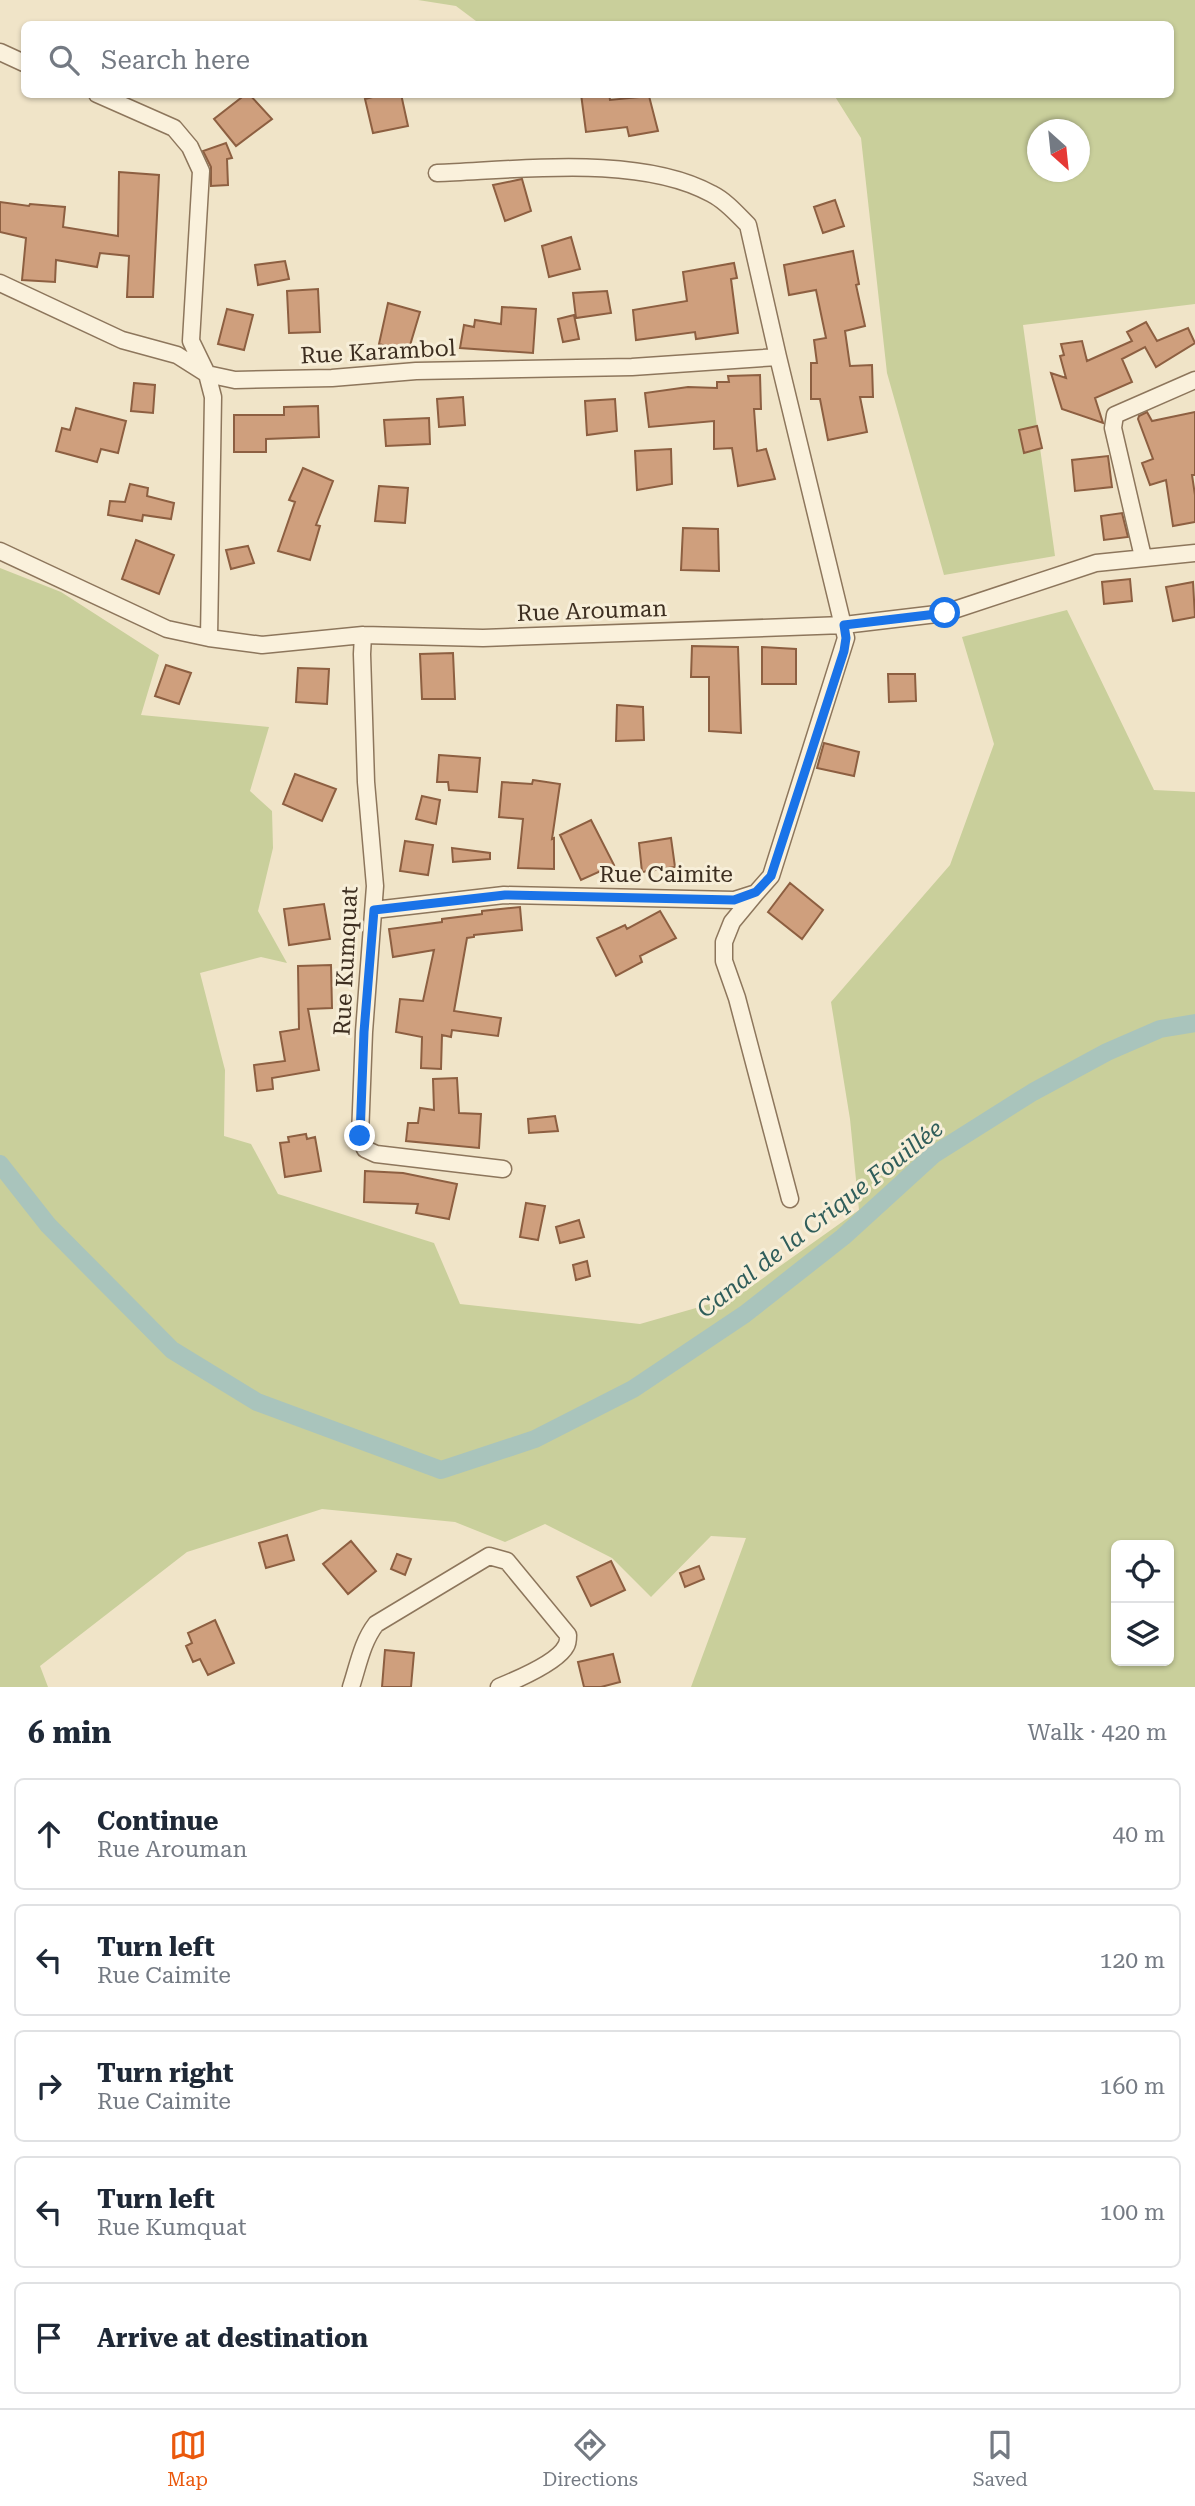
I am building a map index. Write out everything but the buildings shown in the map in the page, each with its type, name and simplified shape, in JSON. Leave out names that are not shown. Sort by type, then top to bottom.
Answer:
[{"type":"street","points":[[0,52],[21,61]]},
{"type":"street","points":[[106,98],[174,128],[190,148],[201,171],[191,341],[207,373],[212,397],[209,638]]},
{"type":"street","name":"Rue Caimite","points":[[374,910],[505,895],[734,900],[756,892],[771,876],[846,638],[748,225],[713,194],[671,177],[642,171],[575,169],[436,173]]},
{"type":"street","name":"Rue Karambol","points":[[0,283],[122,340],[177,355],[207,373],[235,380],[332,378],[428,371],[632,367],[778,357]]},
{"type":"street","points":[[1143,556],[1113,428],[1115,415],[1195,380]]},
{"type":"street","name":"Rue Arouman","points":[[0,551],[167,629],[262,645],[363,635],[483,638],[844,625],[945,613],[1096,563],[1143,556],[1195,553]]},
{"type":"street","name":"Rue Kumquat","points":[[363,635],[366,782],[375,886],[363,1045],[360,1136],[365,1149],[376,1154],[503,1169]]},
{"type":"street","points":[[756,892],[732,922],[724,942],[724,961],[737,998],[790,1199]]},
{"type":"street","points":[[351,1687],[364,1644],[376,1624],[489,1556],[507,1561],[568,1635],[566,1646],[558,1655],[536,1670],[499,1687]]},
{"type":"green space","points":[[418,0],[1195,0],[1195,304],[1023,325],[1055,556],[944,575],[887,373],[861,138],[836,98],[1174,98],[1174,21],[476,21],[456,6]]},
{"type":"green space","points":[[0,568],[61,592],[159,655],[141,715],[269,727],[250,791],[272,811],[273,848],[258,911],[287,963],[261,957],[200,973],[225,1070],[224,1136],[251,1144],[278,1194],[434,1243],[460,1304],[640,1324],[738,1296],[859,1210],[850,1119],[831,1002],[950,865],[994,744],[962,637],[1067,610],[1154,790],[1195,792],[1195,1687],[691,1687],[746,1538],[711,1536],[651,1597],[612,1558],[545,1524],[505,1542],[455,1522],[322,1509],[187,1552],[40,1666],[48,1687],[0,1687]]},
{"type":"waterway","name":"Canal de la Crique Fouillée","points":[[0,1164],[48,1225],[172,1350],[257,1402],[441,1470],[535,1439],[633,1389],[745,1314],[843,1237],[933,1155],[1033,1092],[1107,1052],[1160,1029],[1195,1023]]},
{"type":"route","points":[[360,1136],[364,1032],[374,910],[505,895],[734,900],[756,892],[771,876],[844,651],[844,625],[945,613]]}]
